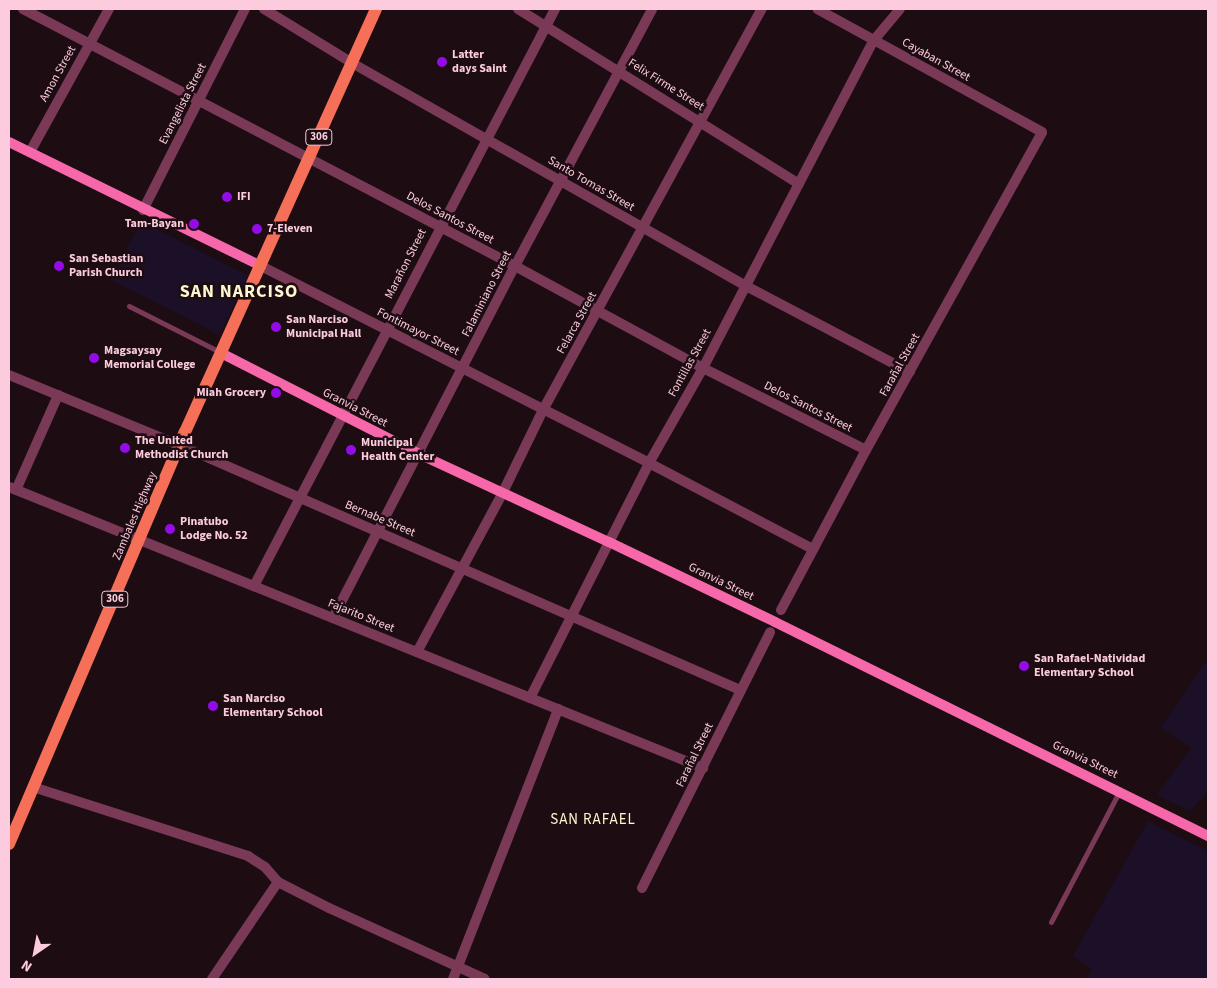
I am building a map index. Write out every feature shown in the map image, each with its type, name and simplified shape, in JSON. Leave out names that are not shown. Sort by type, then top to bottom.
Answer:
[{"type":"main road","name":"Zambales Highway","points":[[9,844],[141,540],[179,445],[376,9]]},
{"type":"street","name":"Delos Santos Street","points":[[23,9],[515,266],[703,368],[866,450]]},
{"type":"street","name":"Amon Street","points":[[30,152],[109,9]]},
{"type":"street","name":"Evangelista Street","points":[[143,210],[244,9]]},
{"type":"street","name":"Santo Tomas Street","points":[[264,9],[352,63],[746,286],[910,372]]},
{"type":"street","name":"Felix Firme Street","points":[[518,9],[799,184]]},
{"type":"street","name":"Marañon Street","points":[[254,586],[554,9]]},
{"type":"street","name":"Falaminiano Street","points":[[333,618],[515,266],[562,182],[652,9]]},
{"type":"street","name":"Felarca Street","points":[[417,652],[503,492],[543,410],[762,9]]},
{"type":"street","name":"Cayaban Street","points":[[817,9],[1042,132]]},
{"type":"street","name":"Fontillas Street","points":[[530,698],[649,463],[703,368],[874,40],[900,9]]},
{"type":"street","name":"Farañal Street","points":[[781,610],[866,450],[1042,132]]},
{"type":"street","name":"Fontimayor Street","points":[[9,142],[143,210],[261,266],[649,463],[812,549]]},
{"type":"street","name":"Granvia Street","points":[[221,353],[419,454],[609,542],[1120,791],[1208,836]]},
{"type":"street","name":"Bernabe Street","points":[[9,375],[179,445],[463,567],[740,690]]},
{"type":"street","points":[[12,488],[58,395]]},
{"type":"street","name":"Fajarito Street","points":[[12,488],[703,768]]},
{"type":"street","name":"Farañal Street","points":[[642,888],[770,632]]},
{"type":"street","points":[[453,979],[558,709]]},
{"type":"street","points":[[34,787],[248,856],[265,867],[278,882],[329,908],[486,979]]},
{"type":"street","points":[[212,979],[278,882]]},
{"type":"lane","points":[[129,306],[221,353]]},
{"type":"lane","points":[[1051,922],[1120,791]]},
{"type":"shaded area","points":[[141,221],[249,276],[219,335],[111,280]]},
{"type":"shaded area","points":[[1208,659],[1208,791],[1190,811],[1157,795],[1191,748],[1161,727]]},
{"type":"shaded area","points":[[1148,821],[1208,851],[1208,979],[1086,979],[1092,969],[1073,956]]},
{"type":"place","name":"Latter days Saint","points":[[442,62]]},
{"type":"place","name":"IFI","points":[[227,197]]},
{"type":"place","name":"Tam-Bayan","points":[[194,224]]},
{"type":"place","name":"7-Eleven","points":[[257,229]]},
{"type":"place","name":"San Sebastian Parish Church","points":[[59,266]]},
{"type":"place","name":"San Narciso Municipal Hall","points":[[276,327]]},
{"type":"place","name":"Magsaysay Memorial College","points":[[94,358]]},
{"type":"place","name":"Miah Grocery","points":[[276,393]]},
{"type":"place","name":"The United Methodist Church","points":[[125,448]]},
{"type":"place","name":"Municipal Health Center","points":[[351,450]]},
{"type":"place","name":"Pinatubo Lodge No. 52","points":[[170,529]]},
{"type":"place","name":"San Rafael-Natividad Elementary School","points":[[1024,666]]},
{"type":"place","name":"San Narciso Elementary School","points":[[213,706]]},
{"type":"district","name":"SAN NARCISO","points":[[239,292]]},
{"type":"district","name":"SAN RAFAEL","points":[[593,820]]}]
